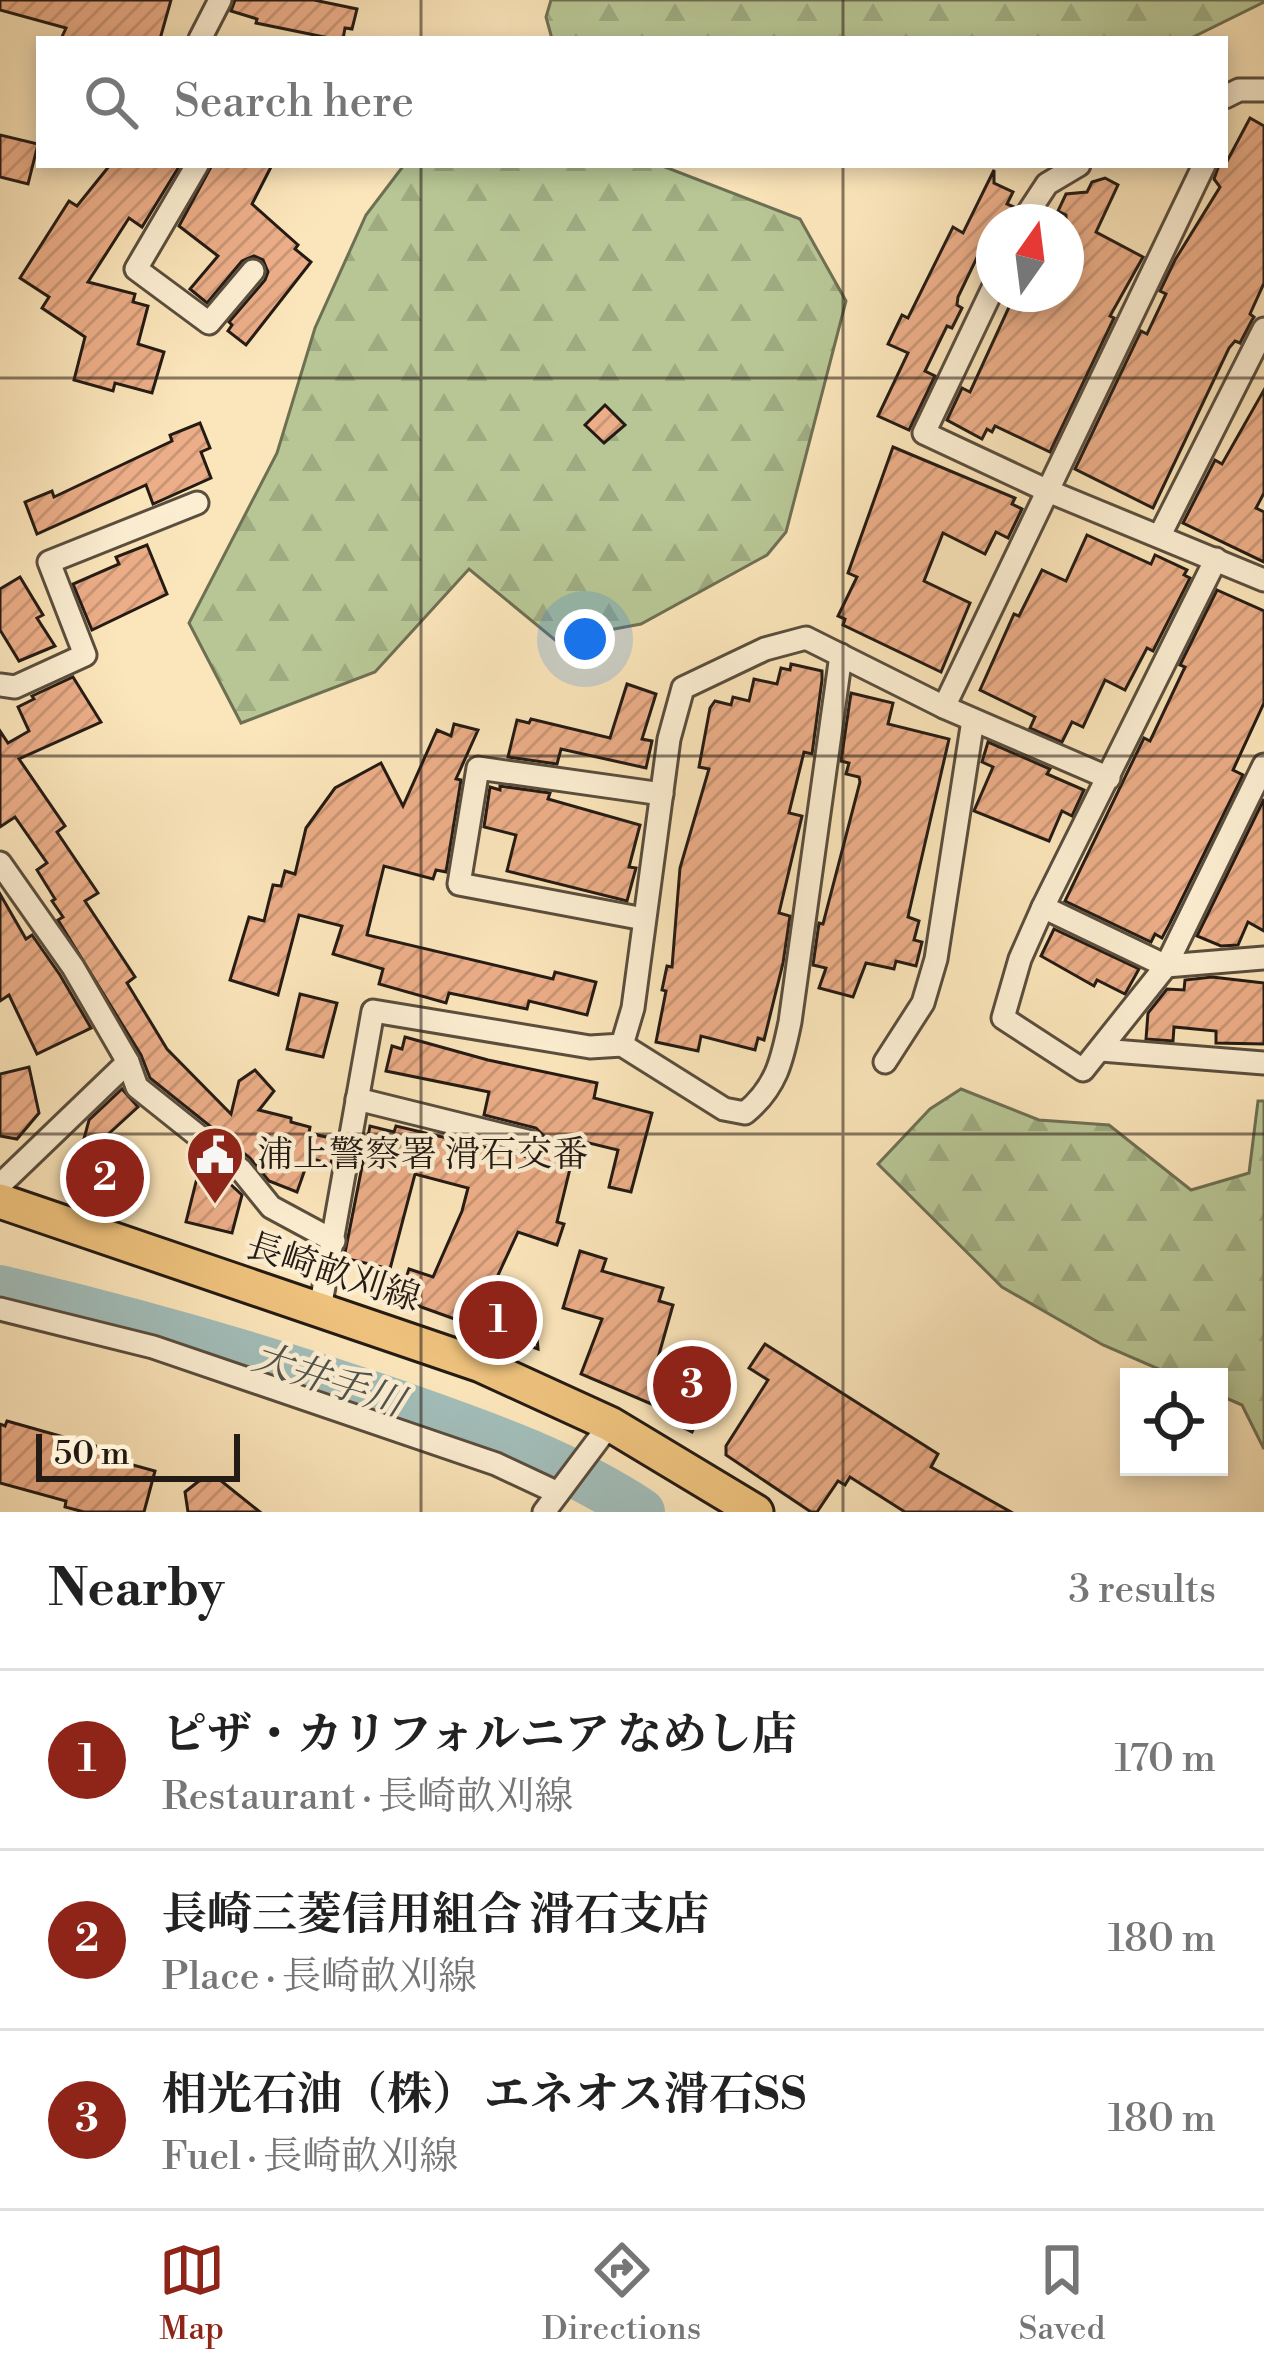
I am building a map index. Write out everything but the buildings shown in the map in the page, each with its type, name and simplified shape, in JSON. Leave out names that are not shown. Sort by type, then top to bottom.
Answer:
[{"type":"main road","name":"長崎畝刈線","points":[[0,1201],[481,1365],[548,1393],[600,1440],[721,1512]]},
{"type":"main road","name":"長崎畝刈線","points":[[0,1222],[411,1358],[519,1400],[756,1512]]},
{"type":"street","points":[[202,36],[220,0]]},
{"type":"street","points":[[1232,94],[1264,90]]},
{"type":"street","points":[[195,168],[136,268],[209,323],[253,271]]},
{"type":"street","points":[[1034,204],[1047,184],[1074,168]]},
{"type":"street","points":[[944,707],[1203,168]]},
{"type":"street","points":[[982,312],[924,433],[1048,490],[1263,577]]},
{"type":"street","points":[[1160,535],[1264,329]]},
{"type":"street","points":[[0,685],[15,687],[85,655],[49,562],[197,503]]},
{"type":"street","points":[[1216,560],[1043,907],[1020,959],[1003,1018],[1083,1070],[1166,966],[1264,765]]},
{"type":"street","points":[[622,1045],[633,1008],[669,739],[683,688],[765,649],[806,638],[944,707],[1109,778]]},
{"type":"street","points":[[320,1309],[373,1011],[590,1047],[622,1045],[724,1109],[745,1113],[766,1096],[781,1068],[790,1022],[841,655]]},
{"type":"street","points":[[885,1062],[923,1003],[936,959],[974,720]]},
{"type":"street","points":[[644,919],[460,884],[478,768],[662,794]]},
{"type":"street","points":[[4,878],[73,967],[128,1062],[137,1087],[241,1170],[271,1207],[334,1241]]},
{"type":"street","points":[[1043,907],[1166,966],[1264,958]]},
{"type":"street","points":[[1101,1050],[1264,1063]]},
{"type":"street","points":[[0,1185],[128,1062]]},
{"type":"street","points":[[357,1099],[531,1142]]},
{"type":"street","points":[[0,1309],[153,1347],[496,1464],[551,1503],[600,1440]]},
{"type":"green space","points":[[551,0],[1264,0],[1195,36],[551,36],[546,17]]},
{"type":"green space","points":[[402,168],[668,168],[800,219],[846,301],[786,532],[767,555],[641,624],[555,640],[469,569],[375,672],[241,723],[189,623],[277,453],[315,328],[366,215]]},
{"type":"green space","points":[[961,1089],[1039,1120],[1109,1125],[1191,1190],[1249,1173],[1258,1101],[1264,1101],[1264,1449],[1242,1405],[1228,1399],[1228,1368],[1156,1368],[1103,1345],[1002,1287],[878,1164],[930,1109]]},
{"type":"waterway","name":"大井手川","points":[[0,1289],[200,1341],[398,1404],[553,1464],[641,1512]]},
{"type":"place","name":"長崎三菱信用組合 滑石支店","points":[[105,1178]]},
{"type":"place","name":"浦上警察署 滑石交番","points":[[215,1206]]},
{"type":"place","name":"ピザ・カリフォルニア なめし店","points":[[498,1320]]},
{"type":"place","name":"相光石油（株） エネオス滑石SS","points":[[692,1385]]}]
